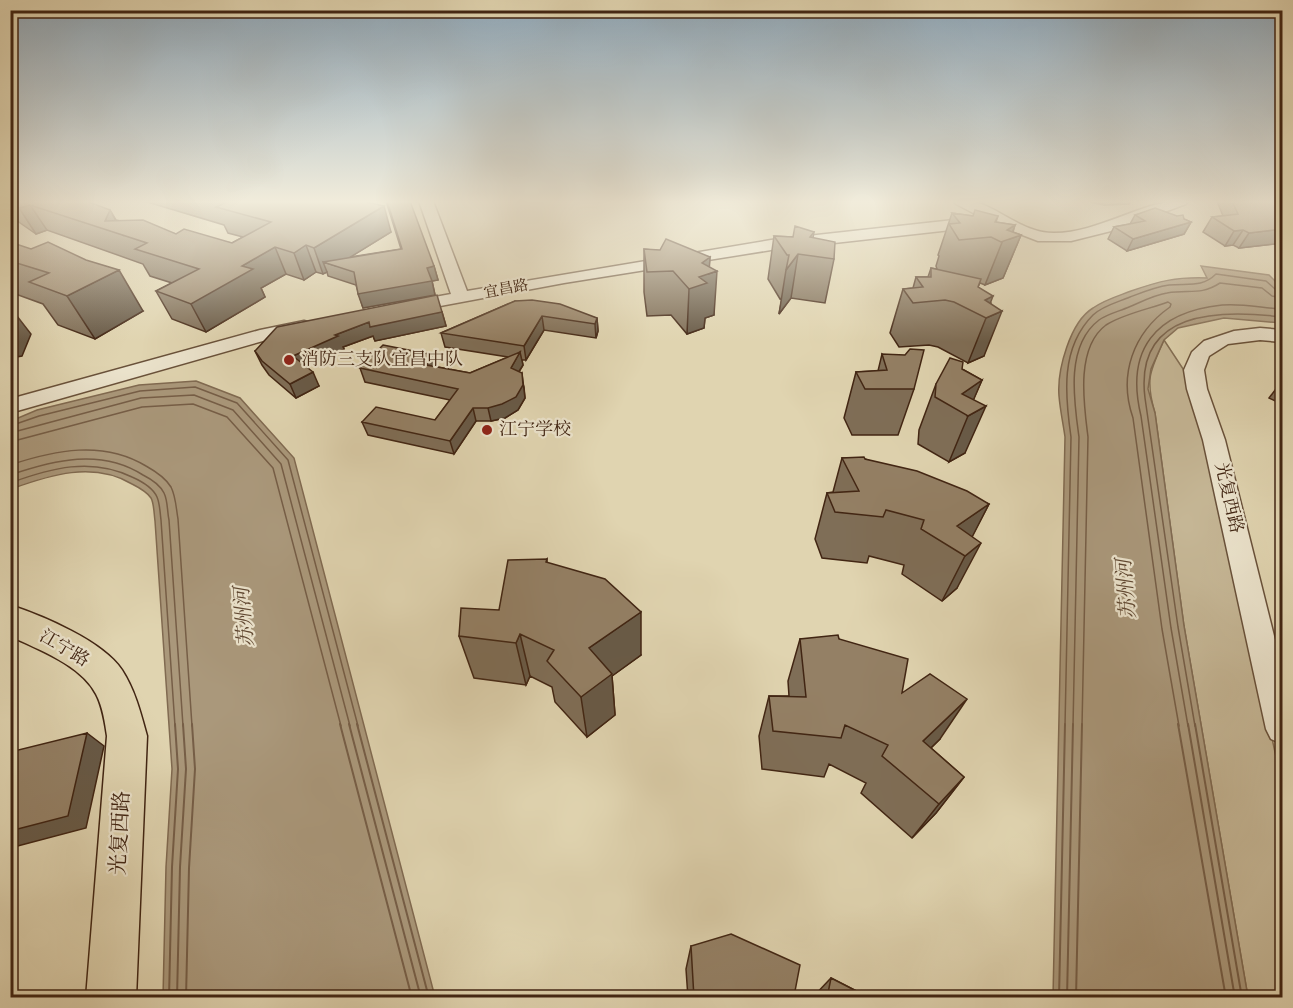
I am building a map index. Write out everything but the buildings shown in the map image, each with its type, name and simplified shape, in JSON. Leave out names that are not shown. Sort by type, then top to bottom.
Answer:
[{"type":"main road","name":"江宁路","points":[[17,622],[72,651],[103,674]]},
{"type":"main road","name":"光复西路","points":[[103,674],[120,704],[127,736],[111,998]]},
{"type":"street","points":[[443,248],[461,297]]},
{"type":"street","name":"宜昌路","points":[[393,310],[564,278],[752,248]]},
{"type":"street","points":[[10,406],[267,334],[324,323]]},
{"type":"street","name":"光复西路","points":[[1282,336],[1243,335],[1223,340],[1207,347],[1196,359],[1194,370],[1213,435],[1282,729]]},
{"type":"shaded area","points":[[1164,340],[1195,387],[1282,784],[1282,997],[1248,997],[1184,626],[1155,413],[1150,392],[1150,375]]},
{"type":"water","name":"苏州河","points":[[1201,266],[1269,275],[1278,284],[1282,284],[1282,323],[1224,318],[1178,328],[1164,340],[1151,369],[1148,389],[1155,413],[1184,626],[1248,997],[1053,997],[1065,437],[1059,401],[1060,373],[1072,335],[1085,315],[1093,308],[1111,298],[1159,282],[1207,278]]},
{"type":"water","name":"苏州河","points":[[196,381],[240,398],[294,458],[435,997],[163,997],[166,867],[172,769],[153,503],[145,492],[137,487],[117,477],[102,473],[56,475],[11,489],[11,421],[37,410],[139,385]]},
{"type":"place","name":"消防三支队宜昌中队","points":[[289,360]]},
{"type":"place","name":"江宁学校","points":[[487,430]]}]
